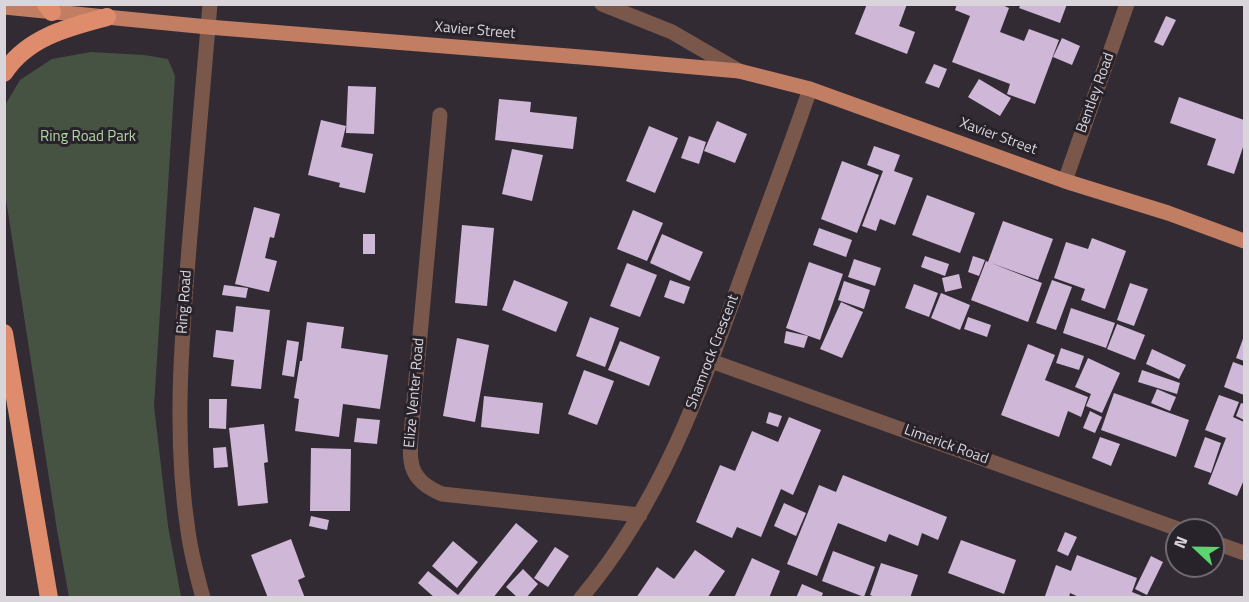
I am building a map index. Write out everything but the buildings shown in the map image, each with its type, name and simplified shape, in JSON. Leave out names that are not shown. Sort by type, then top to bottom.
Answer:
[{"type":"highway","points":[[4,73],[9,65],[42,38],[75,25],[107,17]]},
{"type":"highway","points":[[4,333],[49,597]]},
{"type":"main road","name":"Xavier Street","points":[[4,7],[49,8],[107,17],[208,27],[739,71],[810,89],[1065,181],[1168,213],[1245,241]]},
{"type":"street","name":"Ring Road","points":[[203,597],[195,567],[186,512],[180,442],[180,390],[184,310],[210,4]]},
{"type":"street","name":"Xavier Street","points":[[602,4],[672,32],[739,71]]},
{"type":"street","name":"Bentley Road","points":[[1065,181],[1127,4]]},
{"type":"street","name":"Shamrock Crescent","points":[[581,597],[601,574],[640,515],[690,412],[711,361],[810,89]]},
{"type":"street","name":"Elize Venter Road","points":[[440,115],[412,423],[410,457],[413,470],[423,484],[442,494],[640,515]]},
{"type":"street","name":"Limerick Road","points":[[711,361],[1165,524]]},
{"type":"street","points":[[1225,546],[1245,553]]},
{"type":"green space","name":"Ring Road Park","points":[[91,52],[144,55],[168,59],[175,76],[154,406],[168,526],[181,597],[69,597],[57,530],[5,193],[4,107],[20,80],[52,59]]}]
